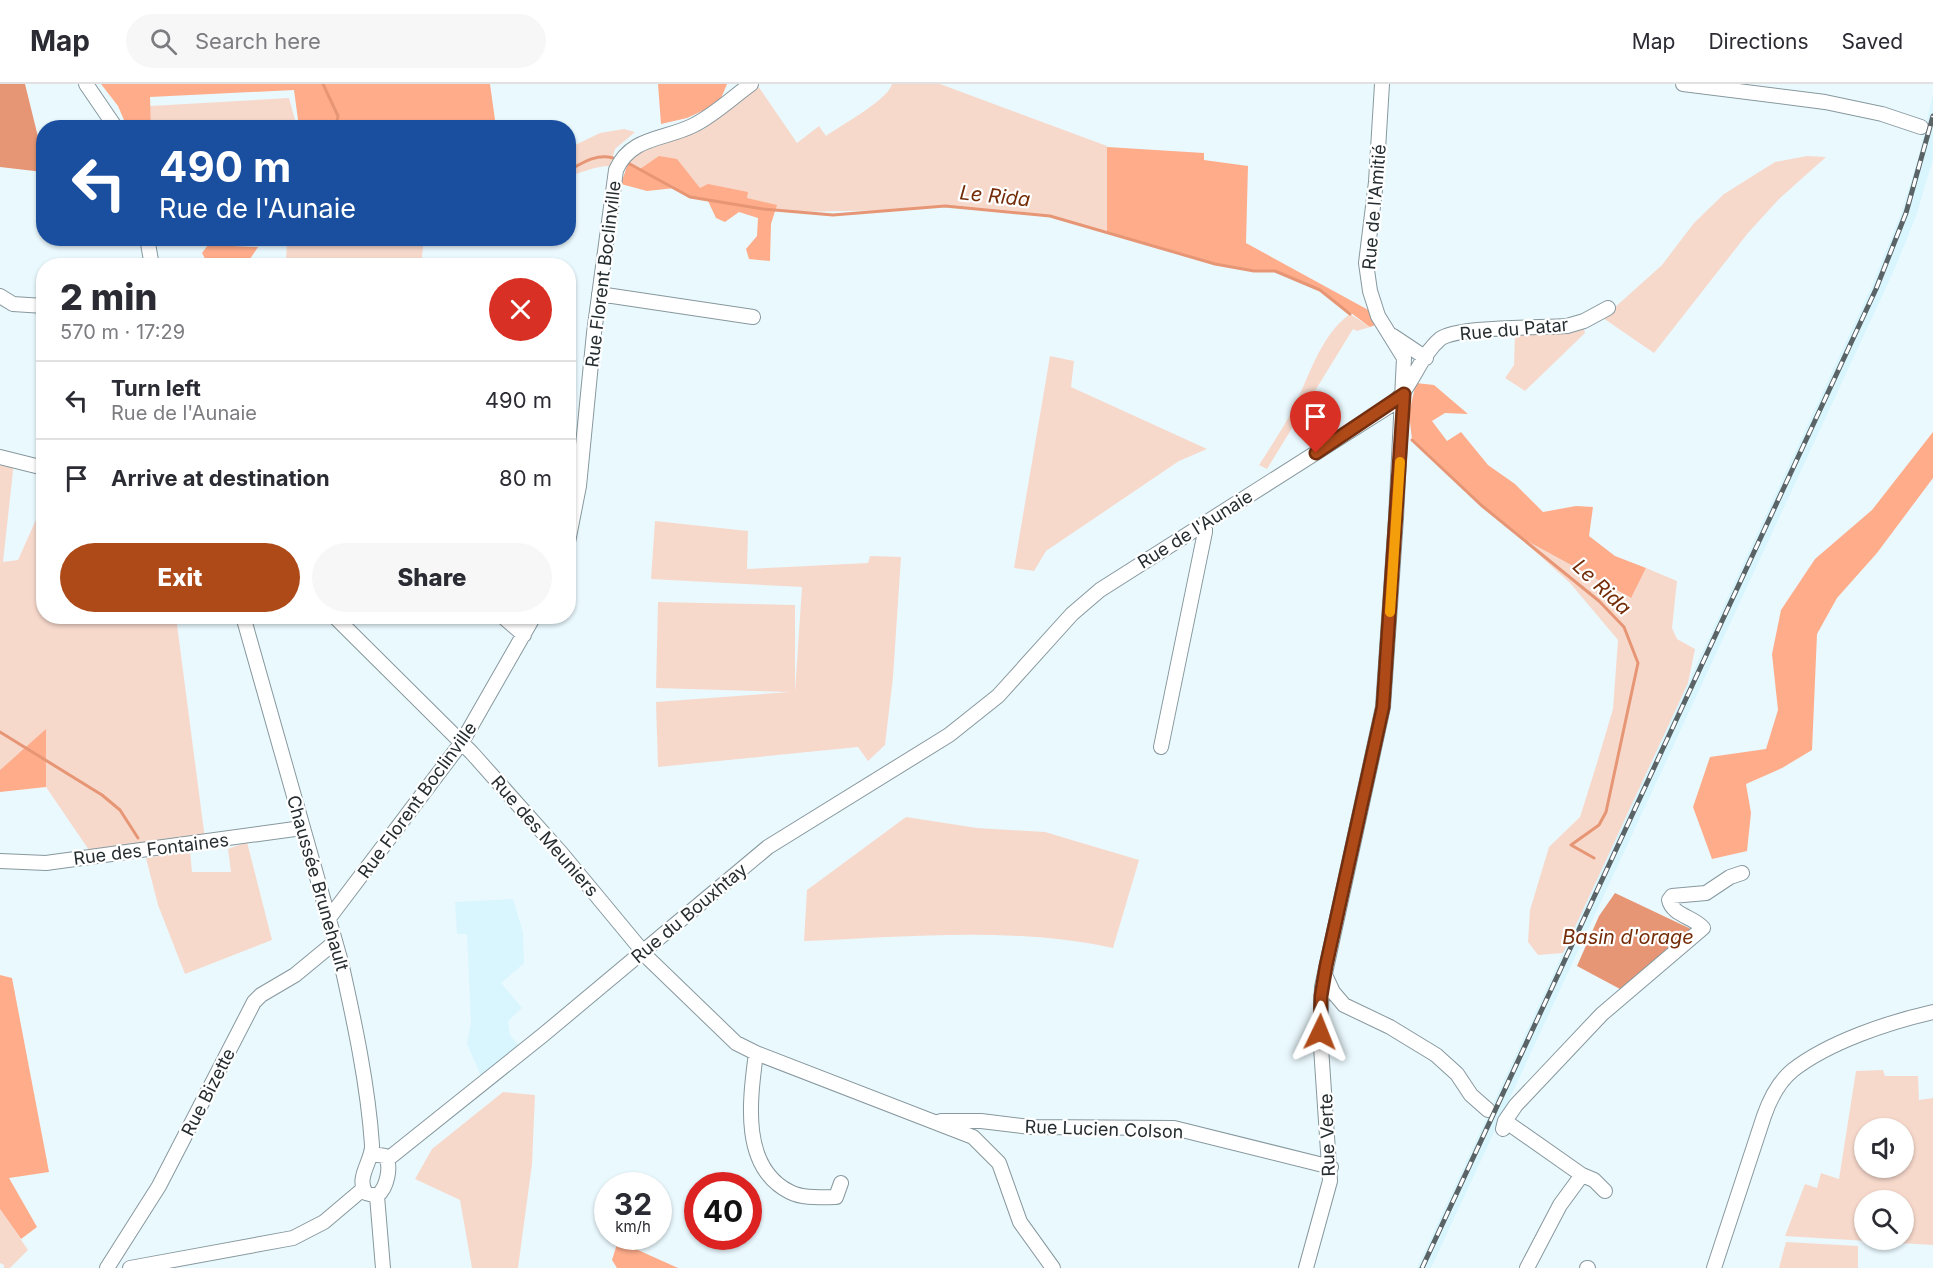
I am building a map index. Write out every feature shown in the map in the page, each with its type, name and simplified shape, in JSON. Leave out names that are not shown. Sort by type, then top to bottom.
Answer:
[{"type":"street","points":[[86,84],[111,120]]},
{"type":"street","name":"Rue Florent Boclinville","points":[[576,468],[616,170],[621,159],[638,144],[695,125],[751,84]]},
{"type":"street","name":"Rue de l'Amitié","points":[[1382,84],[1376,182],[1366,263],[1370,291],[1378,316],[1404,358]]},
{"type":"street","points":[[1683,84],[1825,102],[1882,114],[1921,127]]},
{"type":"street","points":[[599,294],[753,317]]},
{"type":"street","points":[[0,296],[13,304],[36,305]]},
{"type":"street","name":"Rue du Patar","points":[[1404,394],[1410,381],[1441,338],[1462,331],[1567,326],[1584,321],[1608,308]]},
{"type":"street","points":[[1392,336],[1426,358]]},
{"type":"street","name":"Rue Verte","points":[[1306,1268],[1326,1202],[1331,1167],[1320,1032],[1325,975],[1383,707],[1404,394],[1404,358]]},
{"type":"street","name":"Rue de l'Aunaie","points":[[1007,689],[1072,614],[1100,590],[1404,394]]},
{"type":"street","points":[[0,457],[36,466]]},
{"type":"street","points":[[1161,747],[1205,523]]},
{"type":"street","name":"Chaussée Brunehault","points":[[245,624],[329,918],[352,1014],[372,1154],[368,1159],[363,1189]]},
{"type":"street","name":"Rue des Meuniers","points":[[342,624],[462,742],[562,854],[642,952],[736,1043],[756,1053],[972,1137]]},
{"type":"street","points":[[511,624],[524,635]]},
{"type":"street","name":"Rue Florent Boclinville","points":[[329,918],[462,742],[530,624]]},
{"type":"street","name":"Rue du Bouxhtay","points":[[388,1159],[768,847],[949,735],[1007,689]]},
{"type":"street","name":"Rue des Fontaines","points":[[0,861],[46,863],[302,828]]},
{"type":"street","points":[[1605,1191],[1594,1180],[1582,1175],[1504,1125],[1536,1083],[1602,1014],[1702,928],[1697,921],[1673,908],[1669,900],[1672,896],[1707,894],[1730,877],[1742,873]]},
{"type":"street","name":"Rue Bizette","points":[[107,1268],[159,1186],[254,1002],[295,975],[335,942]]},
{"type":"street","points":[[1325,975],[1333,992],[1344,1005],[1390,1027],[1436,1056],[1457,1074],[1471,1095],[1488,1110]]},
{"type":"street","points":[[1714,1268],[1764,1116],[1773,1094],[1783,1080],[1794,1070],[1845,1041],[1933,1012]]},
{"type":"street","points":[[756,1053],[752,1098],[752,1139],[759,1163],[770,1179],[791,1193],[837,1203],[841,1183]]},
{"type":"street","points":[[933,1121],[980,1121]]},
{"type":"street","points":[[980,1121],[972,1137],[999,1163],[1020,1221],[1053,1268]]},
{"type":"street","name":"Rue Lucien Colson","points":[[980,1121],[1030,1127],[1174,1128],[1331,1167]]},
{"type":"street","points":[[372,1154],[381,1154],[388,1159],[385,1186],[377,1196],[383,1268]]},
{"type":"street","points":[[1527,1268],[1560,1205],[1582,1175]]},
{"type":"street","points":[[130,1268],[292,1238],[324,1222],[363,1189],[372,1196],[377,1196]]},
{"type":"shaded area","points":[[101,84],[490,84],[495,120],[298,120],[294,90],[150,97],[151,120],[124,120],[118,106]]},
{"type":"shaded area","points":[[658,84],[727,84],[719,103],[687,118],[661,124]]},
{"type":"shaded area","points":[[892,84],[940,84],[1107,146],[1107,232],[1050,216],[945,206],[903,210],[788,212],[763,209],[690,197],[628,163],[633,155],[704,129],[758,86],[797,143],[819,126],[826,136],[873,105],[889,90]]},
{"type":"shaded area","points":[[1933,94],[1933,159],[1916,216],[1895,268],[1431,1268],[1417,1268],[1871,288],[1902,211],[1918,159]]},
{"type":"shaded area","points":[[289,98],[295,120],[151,120],[150,106]]},
{"type":"shaded area","points":[[624,129],[635,132],[615,149],[610,166],[576,174],[576,145],[600,133]]},
{"type":"shaded area","points":[[1107,147],[1204,153],[1204,160],[1248,166],[1246,243],[1372,312],[1378,324],[1370,327],[1320,290],[1275,271],[1254,271],[1215,263],[1107,232]]},
{"type":"shaded area","points":[[659,156],[677,159],[700,188],[708,184],[748,192],[747,198],[777,205],[771,224],[770,261],[749,259],[746,249],[757,236],[758,218],[739,212],[725,222],[716,218],[708,201],[690,197],[675,188],[647,191],[621,184],[628,163],[640,169]]},
{"type":"shaded area","points":[[1807,156],[1826,157],[1779,199],[1748,233],[1654,353],[1603,318],[1662,265],[1694,223],[1724,194],[1775,162]]},
{"type":"shaded area","points":[[207,246],[258,247],[251,258],[205,258],[202,253]]},
{"type":"shaded area","points":[[287,246],[423,246],[422,258],[286,258]]},
{"type":"shaded area","points":[[1350,314],[1370,327],[1357,331],[1353,329],[1267,469],[1259,465],[1291,413],[1322,347],[1339,323]]},
{"type":"shaded area","points":[[1583,325],[1585,333],[1525,391],[1505,378],[1514,365],[1515,334]]},
{"type":"shaded area","points":[[1050,356],[1074,361],[1071,387],[1207,449],[1179,461],[1046,551],[1034,571],[1014,568]]},
{"type":"shaded area","points":[[1416,383],[1434,385],[1468,414],[1445,413],[1432,421],[1447,441],[1461,432],[1488,465],[1515,484],[1543,512],[1576,506],[1593,507],[1589,536],[1615,556],[1646,568],[1631,598],[1518,536],[1462,488],[1412,440],[1409,413]]},
{"type":"shaded area","points":[[1933,432],[1933,478],[1877,553],[1837,598],[1817,634],[1812,750],[1782,768],[1746,784],[1751,813],[1747,851],[1712,859],[1693,807],[1710,757],[1766,749],[1778,710],[1772,654],[1781,610],[1815,559],[1872,510]]},
{"type":"shaded area","points":[[0,457],[14,462],[3,562],[18,560],[36,520],[36,624],[177,624],[205,839],[93,856],[46,787],[46,767],[19,753],[0,770]]},
{"type":"shaded area","points":[[655,521],[748,531],[747,569],[868,563],[870,556],[901,557],[893,677],[885,745],[868,761],[858,747],[658,767],[656,702],[790,692],[656,688],[658,602],[795,605],[795,692],[802,587],[651,579]]},
{"type":"shaded area","points":[[1518,536],[1630,598],[1646,568],[1677,581],[1672,628],[1677,639],[1695,649],[1688,683],[1563,953],[1538,955],[1528,942],[1530,910],[1549,847],[1580,817],[1613,709],[1618,640],[1570,583]]},
{"type":"shaded area","points":[[46,729],[46,787],[0,792],[0,770]]},
{"type":"shaded area","points":[[906,817],[977,828],[1045,832],[1139,860],[1113,948],[1075,941],[998,935],[804,941],[807,890]]},
{"type":"shaded area","points":[[247,842],[272,940],[185,974],[158,905],[146,858],[190,851],[192,872],[231,872],[228,849]]},
{"type":"shaded area","points":[[513,899],[523,933],[524,963],[501,983],[522,1008],[508,1021],[510,1035],[519,1046],[481,1076],[467,1044],[471,1023],[467,934],[457,934],[455,902]]},
{"type":"shaded area","points":[[0,975],[12,978],[49,1172],[9,1178],[37,1227],[21,1239],[0,1209]]},
{"type":"shaded area","points":[[1883,1070],[1885,1076],[1918,1076],[1919,1100],[1933,1098],[1933,1245],[1914,1244],[1914,1190],[1854,1190],[1854,1240],[1785,1236],[1805,1184],[1817,1188],[1821,1173],[1839,1179],[1856,1071]]},
{"type":"shaded area","points":[[503,1092],[535,1095],[532,1164],[518,1268],[472,1268],[460,1200],[415,1179],[432,1149]]},
{"type":"shaded area","points":[[0,1209],[28,1250],[10,1268],[4,1268],[4,1265],[0,1263]]},
{"type":"shaded area","points":[[1786,1242],[1854,1246],[1854,1250],[1858,1250],[1858,1268],[1779,1268]]},
{"type":"shaded area","points":[[615,1250],[638,1250],[678,1268],[617,1268],[612,1260]]},
{"type":"water","points":[[0,84],[25,84],[36,129],[36,171],[0,167]]},
{"type":"water","name":"Basin d'orage","points":[[1615,893],[1691,929],[1620,989],[1577,966],[1599,916]]},
{"type":"waterway","name":"Le Rida","points":[[323,84],[338,116],[337,120]]},
{"type":"waterway","name":"Le Rida","points":[[576,166],[595,158],[613,158]]},
{"type":"waterway","name":"Le Rida","points":[[628,163],[690,197],[763,209],[833,215],[945,206],[1050,216],[1215,264],[1254,271],[1275,271],[1320,290],[1350,314]]},
{"type":"waterway","name":"Le Rida","points":[[1412,440],[1481,505],[1599,601],[1624,627],[1638,663],[1606,812],[1599,825],[1571,845],[1594,858]]},
{"type":"waterway","points":[[0,732],[102,795],[120,810],[138,838]]},
{"type":"railway","points":[[1422,1268],[1876,289],[1906,213],[1933,116]]},
{"type":"slow traffic","points":[[1390,612],[1400,462]]},
{"type":"route","points":[[1316,453],[1392,405],[1404,394],[1383,707],[1326,966],[1321,996],[1320,1032]]}]
